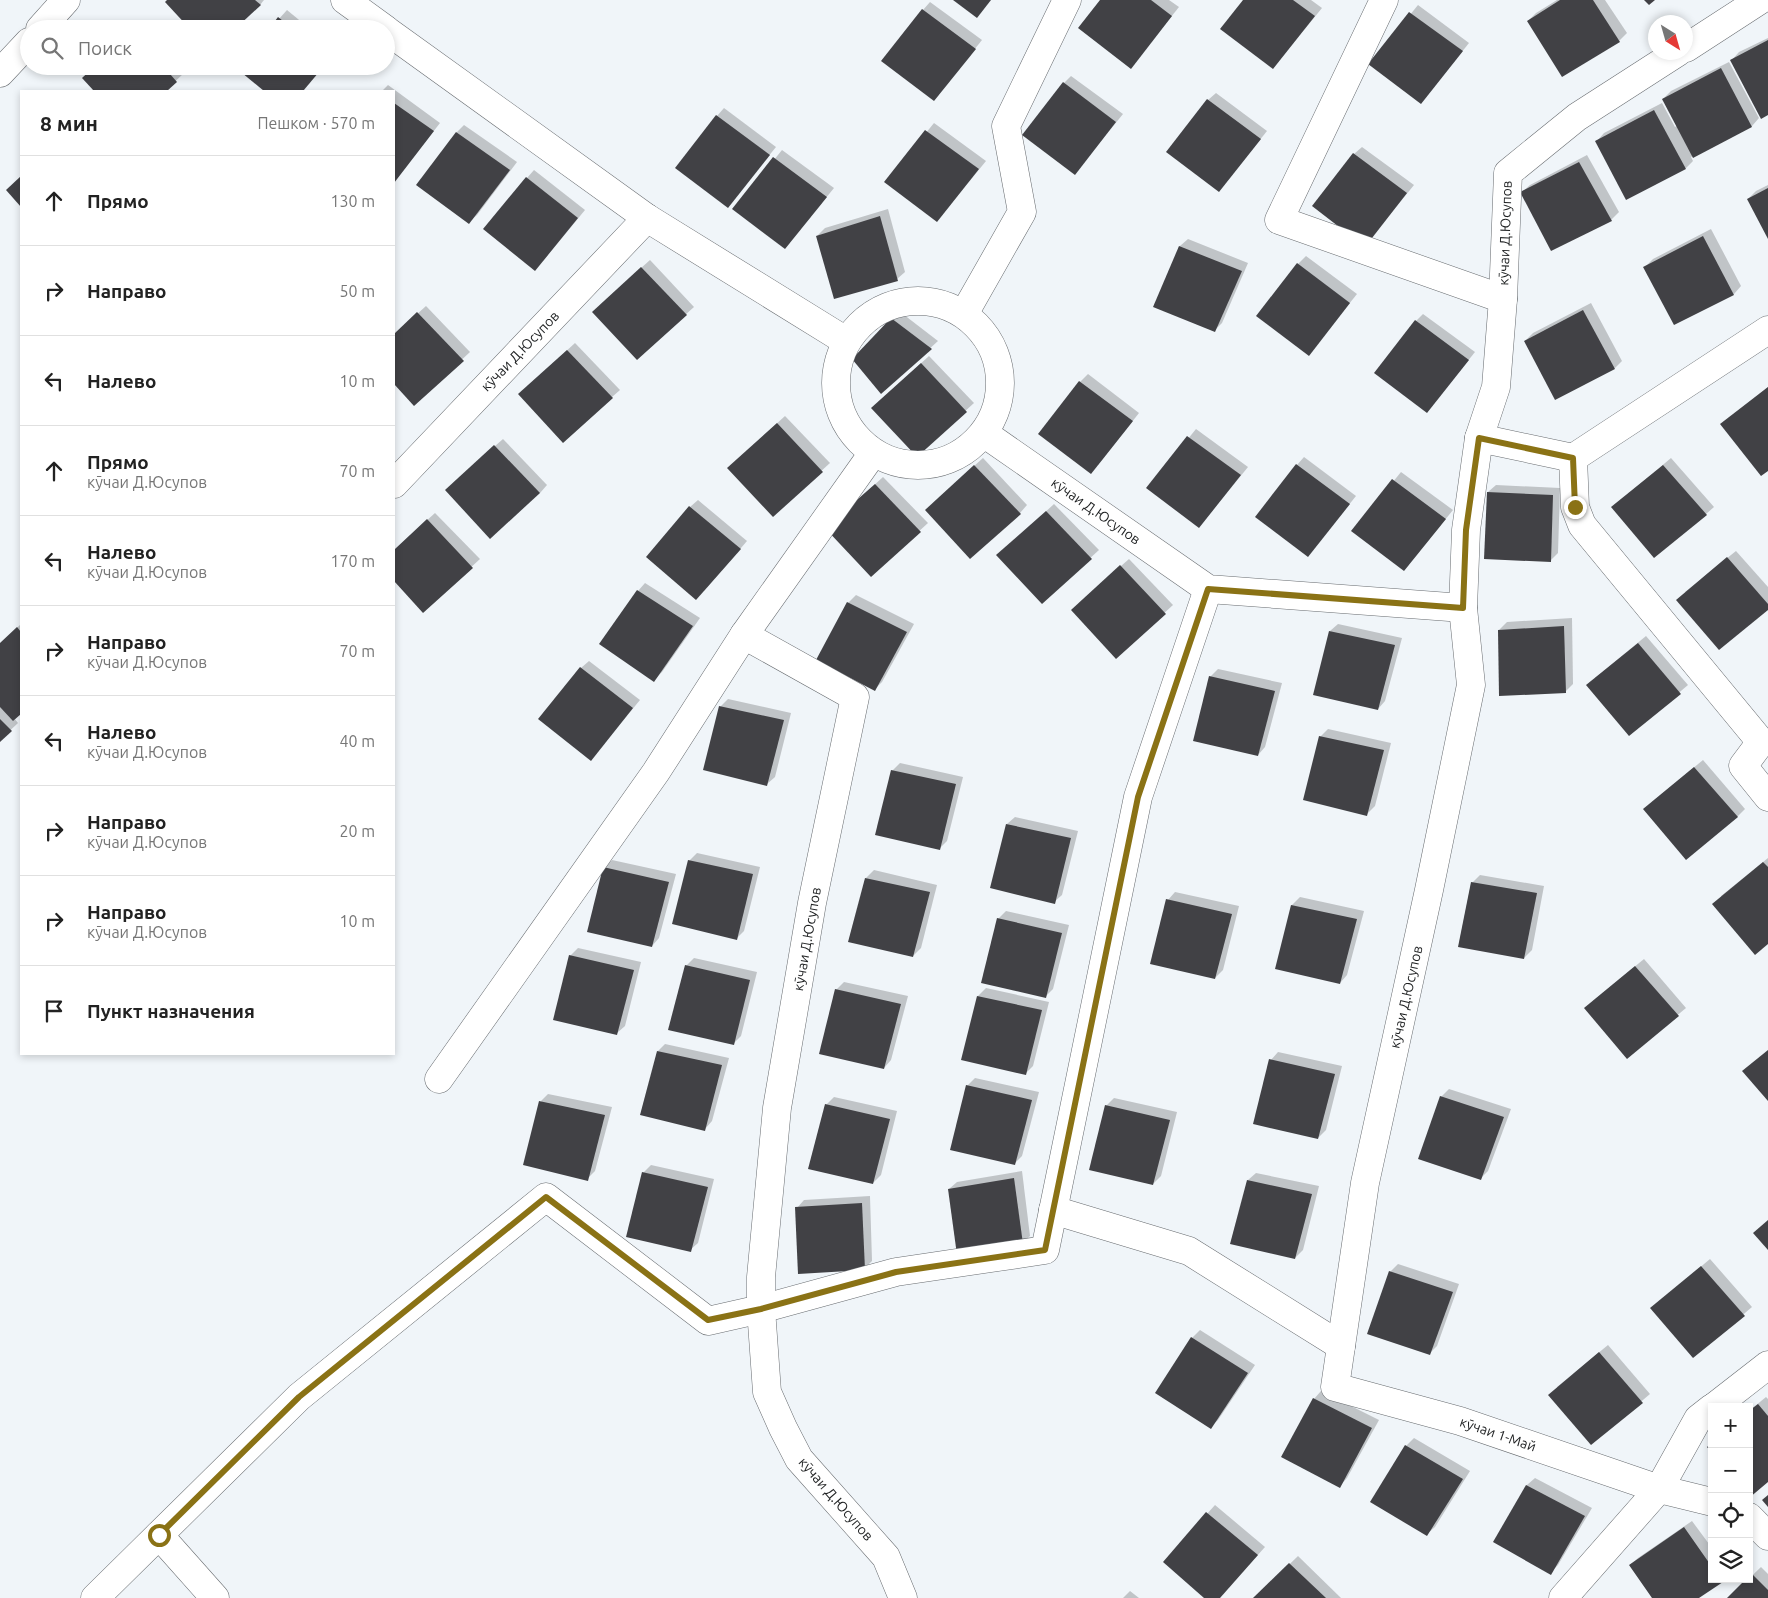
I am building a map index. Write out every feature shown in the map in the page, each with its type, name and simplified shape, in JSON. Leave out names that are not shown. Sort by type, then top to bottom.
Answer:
[{"type":"street","points":[[48,20],[66,0]]},
{"type":"street","points":[[345,0],[373,20]]},
{"type":"street","points":[[964,314],[1022,212],[1006,126],[1067,0]]},
{"type":"street","points":[[1384,0],[1279,220],[1503,299]]},
{"type":"street","points":[[1693,43],[1760,0]]},
{"type":"street","points":[[395,36],[647,218],[846,342]]},
{"type":"street","points":[[0,73],[20,52]]},
{"type":"street","name":"кӯчаи Д.Юсупов","points":[[1335,1387],[1364,1183],[1429,890],[1471,685],[1463,608],[1466,530],[1479,438],[1496,387],[1503,299],[1508,173],[1577,117],[1666,60]]},
{"type":"street","name":"кӯчаи Д.Юсупов","points":[[395,483],[647,218]]},
{"type":"street","points":[[933,301],[964,314],[988,337],[1001,369],[999,403],[984,434],[961,454],[932,465],[901,465],[873,453],[850,431],[837,402],[836,371],[846,342],[869,317],[899,302],[933,301]]},
{"type":"street","points":[[1479,438],[1573,458],[1768,330]]},
{"type":"street","name":"кӯчаи Д.Юсупов","points":[[984,434],[1208,589]]},
{"type":"street","points":[[439,1080],[656,772],[744,635],[873,453]]},
{"type":"street","points":[[1573,458],[1575,507],[1582,525],[1761,742],[1743,766],[1768,797]]},
{"type":"street","points":[[96,1598],[299,1397],[546,1197],[708,1320],[761,1309],[896,1272],[1045,1250],[1138,797],[1208,589],[1463,608]]},
{"type":"street","name":"кӯчаи Д.Юсупов","points":[[744,635],[855,697],[812,903],[777,1108],[761,1277],[761,1309],[767,1392],[799,1459],[886,1557],[903,1598]]},
{"type":"street","points":[[1053,1210],[1189,1251],[1341,1346]]},
{"type":"street","points":[[1719,1403],[1768,1365]]},
{"type":"street","name":"кӯчаи 1-Май","points":[[1335,1387],[1460,1421],[1659,1489],[1708,1501]]},
{"type":"street","points":[[1563,1598],[1659,1489],[1698,1419],[1708,1412]]},
{"type":"street","points":[[1753,1521],[1768,1536]]},
{"type":"street","points":[[159,1535],[215,1598]]},
{"type":"building","points":[[167,0],[255,0],[261,5],[245,20],[182,20],[165,2]]},
{"type":"building","points":[[953,0],[991,0],[977,18]]},
{"type":"building","points":[[1100,0],[1151,0],[1172,16],[1131,69],[1078,28]]},
{"type":"building","points":[[1243,0],[1293,0],[1315,16],[1273,69],[1220,29]]},
{"type":"building","points":[[1560,0],[1593,0],[1620,42],[1562,77],[1527,21]]},
{"type":"building","points":[[1644,0],[1655,0],[1649,5]]},
{"type":"building","points":[[922,9],[976,49],[934,101],[881,61]]},
{"type":"building","points":[[1409,12],[1463,51],[1421,104],[1368,64]]},
{"type":"building","points":[[1768,40],[1768,115],[1761,119],[1730,60]]},
{"type":"building","points":[[1721,68],[1752,127],[1693,158],[1662,99]]},
{"type":"building","points":[[85,75],[171,75],[177,82],[168,90],[93,90],[82,78]]},
{"type":"building","points":[[245,75],[316,75],[304,90],[263,90]]},
{"type":"building","points":[[1063,82],[1116,122],[1075,175],[1022,135]]},
{"type":"building","points":[[1207,99],[1261,139],[1219,192],[1166,152]]},
{"type":"building","points":[[395,104],[434,131],[395,182]]},
{"type":"building","points":[[1654,110],[1686,169],[1626,200],[1595,141]]},
{"type":"building","points":[[716,115],[770,155],[728,208],[675,168]]},
{"type":"building","points":[[925,130],[979,169],[937,222],[884,182]]},
{"type":"building","points":[[456,132],[510,170],[469,224],[416,185]]},
{"type":"building","points":[[1353,153],[1407,193],[1365,247],[1312,206]]},
{"type":"building","points":[[773,157],[827,197],[785,249],[732,209]]},
{"type":"building","points":[[1579,162],[1612,221],[1551,251],[1520,192]]},
{"type":"building","points":[[20,177],[20,206],[6,190]]},
{"type":"building","points":[[526,177],[578,218],[535,271],[483,229]]},
{"type":"building","points":[[1768,188],[1768,239],[1747,199]]},
{"type":"building","points":[[880,216],[898,281],[834,299],[816,236]]},
{"type":"building","points":[[1703,236],[1734,295],[1674,325],[1643,267]]},
{"type":"building","points":[[1179,246],[1242,271],[1215,332],[1153,307]]},
{"type":"building","points":[[1297,263],[1350,303],[1309,356],[1256,316]]},
{"type":"building","points":[[641,267],[687,315],[637,360],[592,312]]},
{"type":"building","points":[[1583,310],[1615,369],[1555,400],[1524,341]]},
{"type":"building","points":[[417,312],[464,361],[414,406],[395,385],[395,333]]},
{"type":"building","points":[[891,318],[932,349],[881,394],[852,359]]},
{"type":"building","points":[[1415,320],[1469,360],[1427,413],[1374,373]]},
{"type":"building","points":[[567,350],[613,398],[563,443],[518,394]]},
{"type":"building","points":[[921,363],[967,412],[917,457],[871,408]]},
{"type":"building","points":[[1079,381],[1133,421],[1091,474],[1038,434]]},
{"type":"building","points":[[1768,387],[1768,471],[1761,476],[1720,424]]},
{"type":"building","points":[[777,423],[823,472],[773,517],[727,468]]},
{"type":"building","points":[[1187,436],[1241,475],[1199,528],[1146,488]]},
{"type":"building","points":[[494,445],[540,493],[490,539],[445,490]]},
{"type":"building","points":[[1296,464],[1350,504],[1308,557],[1255,517]]},
{"type":"building","points":[[974,465],[1021,514],[970,559],[925,510]]},
{"type":"building","points":[[1663,465],[1707,515],[1654,558],[1611,507]]},
{"type":"building","points":[[1392,479],[1446,519],[1404,571],[1351,531]]},
{"type":"building","points":[[875,484],[921,532],[871,577],[825,528]]},
{"type":"building","points":[[1487,492],[1553,495],[1551,562],[1484,559]]},
{"type":"building","points":[[689,506],[741,549],[696,600],[646,557]]},
{"type":"building","points":[[1046,511],[1092,559],[1042,604],[996,555]]},
{"type":"building","points":[[427,519],[473,568],[423,613],[395,582],[395,549]]},
{"type":"building","points":[[1727,557],[1768,604],[1768,610],[1719,650],[1676,600]]},
{"type":"building","points":[[1120,565],[1166,614],[1116,659],[1071,610]]},
{"type":"building","points":[[637,590],[693,626],[654,682],[599,644]]},
{"type":"building","points":[[847,602],[907,632],[875,691],[816,660]]},
{"type":"building","points":[[1564,626],[1566,693],[1499,696],[1498,630]]},
{"type":"building","points":[[17,627],[20,631],[20,715],[13,721],[0,707],[0,643]]},
{"type":"building","points":[[1329,631],[1395,645],[1378,710],[1313,695]]},
{"type":"building","points":[[1638,643],[1681,694],[1629,736],[1586,685]]},
{"type":"building","points":[[580,667],[633,708],[591,761],[538,719]]},
{"type":"building","points":[[1209,676],[1275,691],[1258,756],[1193,741]]},
{"type":"building","points":[[719,706],[784,720],[767,786],[703,770]]},
{"type":"building","points":[[0,719],[12,731],[0,742]]},
{"type":"building","points":[[1319,736],[1384,750],[1367,816],[1303,800]]},
{"type":"building","points":[[1694,767],[1738,817],[1686,860],[1643,809]]},
{"type":"building","points":[[891,770],[956,784],[940,850],[875,835]]},
{"type":"building","points":[[1006,824],[1071,838],[1055,904],[990,888]]},
{"type":"building","points":[[688,860],[753,874],[737,940],[672,924]]},
{"type":"building","points":[[1763,862],[1768,867],[1768,944],[1755,955],[1712,904]]},
{"type":"building","points":[[603,867],[669,882],[652,947],[587,932]]},
{"type":"building","points":[[865,878],[930,892],[913,957],[848,942]]},
{"type":"building","points":[[1471,882],[1537,893],[1524,959],[1458,947]]},
{"type":"building","points":[[1166,899],[1232,914],[1215,979],[1150,964]]},
{"type":"building","points":[[1291,905],[1357,919],[1340,984],[1275,969]]},
{"type":"building","points":[[997,918],[1062,933],[1046,998],[981,983]]},
{"type":"building","points":[[569,955],[634,970],[617,1035],[553,1020]]},
{"type":"building","points":[[685,965],[750,980],[734,1045],[668,1030]]},
{"type":"building","points":[[1635,966],[1679,1016],[1627,1059],[1584,1008]]},
{"type":"building","points":[[835,989],[901,1004],[884,1069],[819,1054]]},
{"type":"building","points":[[977,996],[1042,1010],[1026,1075],[961,1060]]},
{"type":"building","points":[[1768,1050],[1768,1101],[1742,1071]]},
{"type":"building","points":[[657,1051],[722,1065],[705,1131],[640,1115]]},
{"type":"building","points":[[1269,1059],[1335,1074],[1318,1139],[1253,1124]]},
{"type":"building","points":[[966,1085],[1032,1100],[1015,1165],[950,1150]]},
{"type":"building","points":[[1440,1096],[1504,1117],[1481,1180],[1418,1159]]},
{"type":"building","points":[[539,1101],[605,1115],[588,1181],[523,1165]]},
{"type":"building","points":[[825,1104],[890,1119],[873,1184],[808,1169]]},
{"type":"building","points":[[1105,1105],[1170,1120],[1153,1185],[1089,1170]]},
{"type":"building","points":[[642,1172],[708,1187],[691,1252],[626,1237]]},
{"type":"building","points":[[1014,1178],[1023,1244],[957,1255],[948,1189]]},
{"type":"building","points":[[1247,1180],[1312,1194],[1295,1259],[1230,1244]]},
{"type":"building","points":[[862,1203],[865,1270],[798,1274],[795,1207]]},
{"type":"building","points":[[1768,1220],[1768,1250],[1753,1233]]},
{"type":"building","points":[[1701,1266],[1745,1316],[1693,1358],[1650,1308]]},
{"type":"building","points":[[1389,1271],[1453,1292],[1430,1355],[1367,1334]]},
{"type":"building","points":[[1191,1337],[1248,1373],[1211,1429],[1155,1393]]},
{"type":"building","points":[[1599,1352],[1643,1403],[1591,1445],[1548,1395]]},
{"type":"building","points":[[1313,1398],[1372,1428],[1340,1488],[1281,1457]]},
{"type":"building","points":[[1758,1404],[1768,1416],[1768,1482],[1753,1495],[1753,1448],[1753,1408]]},
{"type":"building","points":[[1405,1445],[1463,1479],[1427,1536],[1370,1502]]},
{"type":"building","points":[[1526,1485],[1585,1516],[1551,1575],[1493,1542]]},
{"type":"building","points":[[1768,1495],[1768,1507],[1762,1500]]},
{"type":"building","points":[[1206,1512],[1258,1555],[1220,1598],[1204,1598],[1163,1562]]},
{"type":"building","points":[[1684,1527],[1708,1561],[1708,1583],[1722,1583],[1699,1598],[1652,1598],[1629,1565]]},
{"type":"building","points":[[1289,1563],[1326,1598],[1253,1598]]},
{"type":"building","points":[[1753,1575],[1768,1590],[1768,1598],[1727,1598],[1742,1583],[1753,1583]]},
{"type":"route","points":[[159,1535],[299,1397],[546,1197],[708,1320],[761,1309],[896,1272],[1045,1250],[1138,797],[1208,589],[1463,608],[1466,530],[1479,438],[1573,458],[1575,507]]}]
